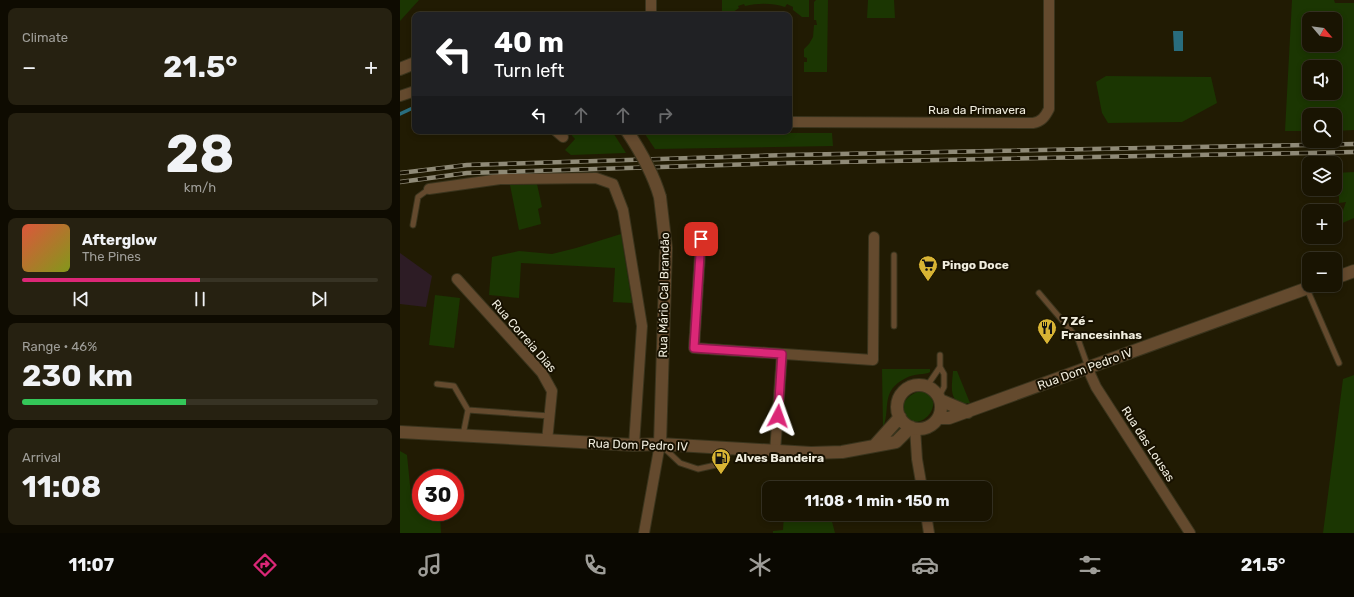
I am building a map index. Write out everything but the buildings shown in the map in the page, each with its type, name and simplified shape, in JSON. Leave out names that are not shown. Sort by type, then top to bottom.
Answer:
[{"type":"street","points":[[651,0],[651,12]]},
{"type":"street","name":"Rua da Primavera","points":[[792,122],[1039,122],[1046,116],[1049,109],[1049,0]]},
{"type":"street","points":[[400,96],[412,92]]},
{"type":"street","name":"Rua Mário Cal Brandão","points":[[629,134],[642,153],[660,197],[666,248],[660,444]]},
{"type":"street","points":[[429,189],[500,179],[596,178],[613,184],[623,210],[642,326],[634,445]]},
{"type":"street","points":[[711,234],[706,234],[701,239],[694,348],[873,360],[874,237]]},
{"type":"street","points":[[1342,275],[1354,271]]},
{"type":"street","name":"Rua Correia Dias","points":[[457,280],[542,373],[552,391],[547,441]]},
{"type":"street","name":"Rua Dom Pedro IV","points":[[400,432],[547,441],[634,445],[660,444],[776,452],[842,452],[896,442],[913,428],[928,427],[938,418],[949,418],[968,412],[1302,290]]},
{"type":"street","points":[[776,452],[782,354]]},
{"type":"street","name":"Rua das Lousas","points":[[1088,368],[1096,387],[1190,533]]},
{"type":"street","points":[[921,481],[913,428],[904,423],[899,414],[897,404],[899,398],[903,392],[914,385],[921,384],[932,388],[939,398],[941,406],[938,418]]},
{"type":"street","points":[[939,398],[968,412]]},
{"type":"street","points":[[876,445],[899,414]]},
{"type":"street","points":[[644,533],[660,444]]},
{"type":"street","points":[[927,521],[929,533]]},
{"type":"lane","points":[[413,225],[418,197],[429,189]]},
{"type":"lane","points":[[894,255],[894,326]]},
{"type":"lane","points":[[1313,292],[1339,363]]},
{"type":"lane","points":[[1039,293],[1078,339],[1088,368]]},
{"type":"lane","points":[[939,398],[944,387],[944,374],[940,367],[940,355]]},
{"type":"lane","points":[[927,386],[940,367]]},
{"type":"lane","points":[[437,384],[454,386],[468,410],[463,436]]},
{"type":"lane","points":[[468,410],[550,416]]},
{"type":"lane","points":[[660,444],[680,462],[698,469],[725,463],[730,449]]},
{"type":"shaded area","points":[[400,253],[432,276],[426,307],[400,304]]},
{"type":"green space","points":[[400,0],[419,0],[400,21]]},
{"type":"green space","points":[[722,0],[809,0],[809,17],[802,17],[793,10],[793,7],[787,4],[785,7],[765,4],[745,6],[744,4],[738,6],[739,8],[733,12],[722,12]]},
{"type":"green space","points":[[816,0],[828,0],[827,72],[804,72],[804,62],[807,62],[807,58],[804,57],[804,49],[813,37],[814,25],[817,25],[816,20],[814,20],[814,2]]},
{"type":"green space","points":[[868,0],[894,0],[895,18],[867,18]]},
{"type":"green space","points":[[1292,0],[1334,0],[1335,3],[1354,3],[1354,130],[1342,131],[1342,108],[1302,108],[1302,131],[1285,131]]},
{"type":"green space","points":[[1106,76],[1211,77],[1217,103],[1182,122],[1108,123],[1102,113],[1096,82]]},
{"type":"green space","points":[[832,133],[833,146],[655,149],[645,134]]},
{"type":"green space","points":[[571,134],[614,134],[626,153],[571,155],[565,150],[575,139]]},
{"type":"green space","points":[[1354,172],[1354,218],[1342,223],[1342,214],[1346,202],[1339,203],[1339,196],[1342,196],[1342,173]]},
{"type":"green space","points":[[537,184],[542,207],[538,209],[541,224],[519,230],[510,185]]},
{"type":"green space","points":[[621,234],[632,303],[613,302],[615,268],[521,263],[519,298],[489,295],[492,257],[519,251],[552,254]]},
{"type":"green space","points":[[435,295],[460,298],[454,348],[429,345]]},
{"type":"green space","points":[[882,369],[930,369],[930,372],[928,373],[913,375],[906,378],[893,388],[889,394],[883,429]]},
{"type":"green space","points":[[953,371],[957,371],[970,403],[963,403],[954,398],[952,394]]},
{"type":"green space","points":[[1354,375],[1354,533],[1323,533],[1343,379]]},
{"type":"green space","points":[[921,391],[929,395],[933,401],[933,407],[925,418],[919,421],[913,421],[907,418],[904,414],[902,409],[903,405],[908,398],[916,392]]},
{"type":"green space","points":[[400,451],[407,455],[412,496],[412,521],[440,521],[441,533],[400,533]]},
{"type":"green space","points":[[784,521],[832,521],[835,533],[773,533],[773,531],[783,530]]},
{"type":"water","points":[[1173,31],[1183,31],[1183,51],[1174,51]]},
{"type":"waterway","points":[[400,114],[412,108]]},
{"type":"railway","points":[[400,173],[467,165],[787,155],[1354,144]]},
{"type":"railway","points":[[400,182],[467,173],[787,163],[1354,152]]},
{"type":"place","name":"Pingo Doce","points":[[928,282]]},
{"type":"place","name":"7 Zé - Francesinhas","points":[[1047,345]]},
{"type":"place","name":"Alves Bandeira","points":[[721,475]]},
{"type":"route","points":[[701,239],[694,348],[782,354],[778,416]]}]
